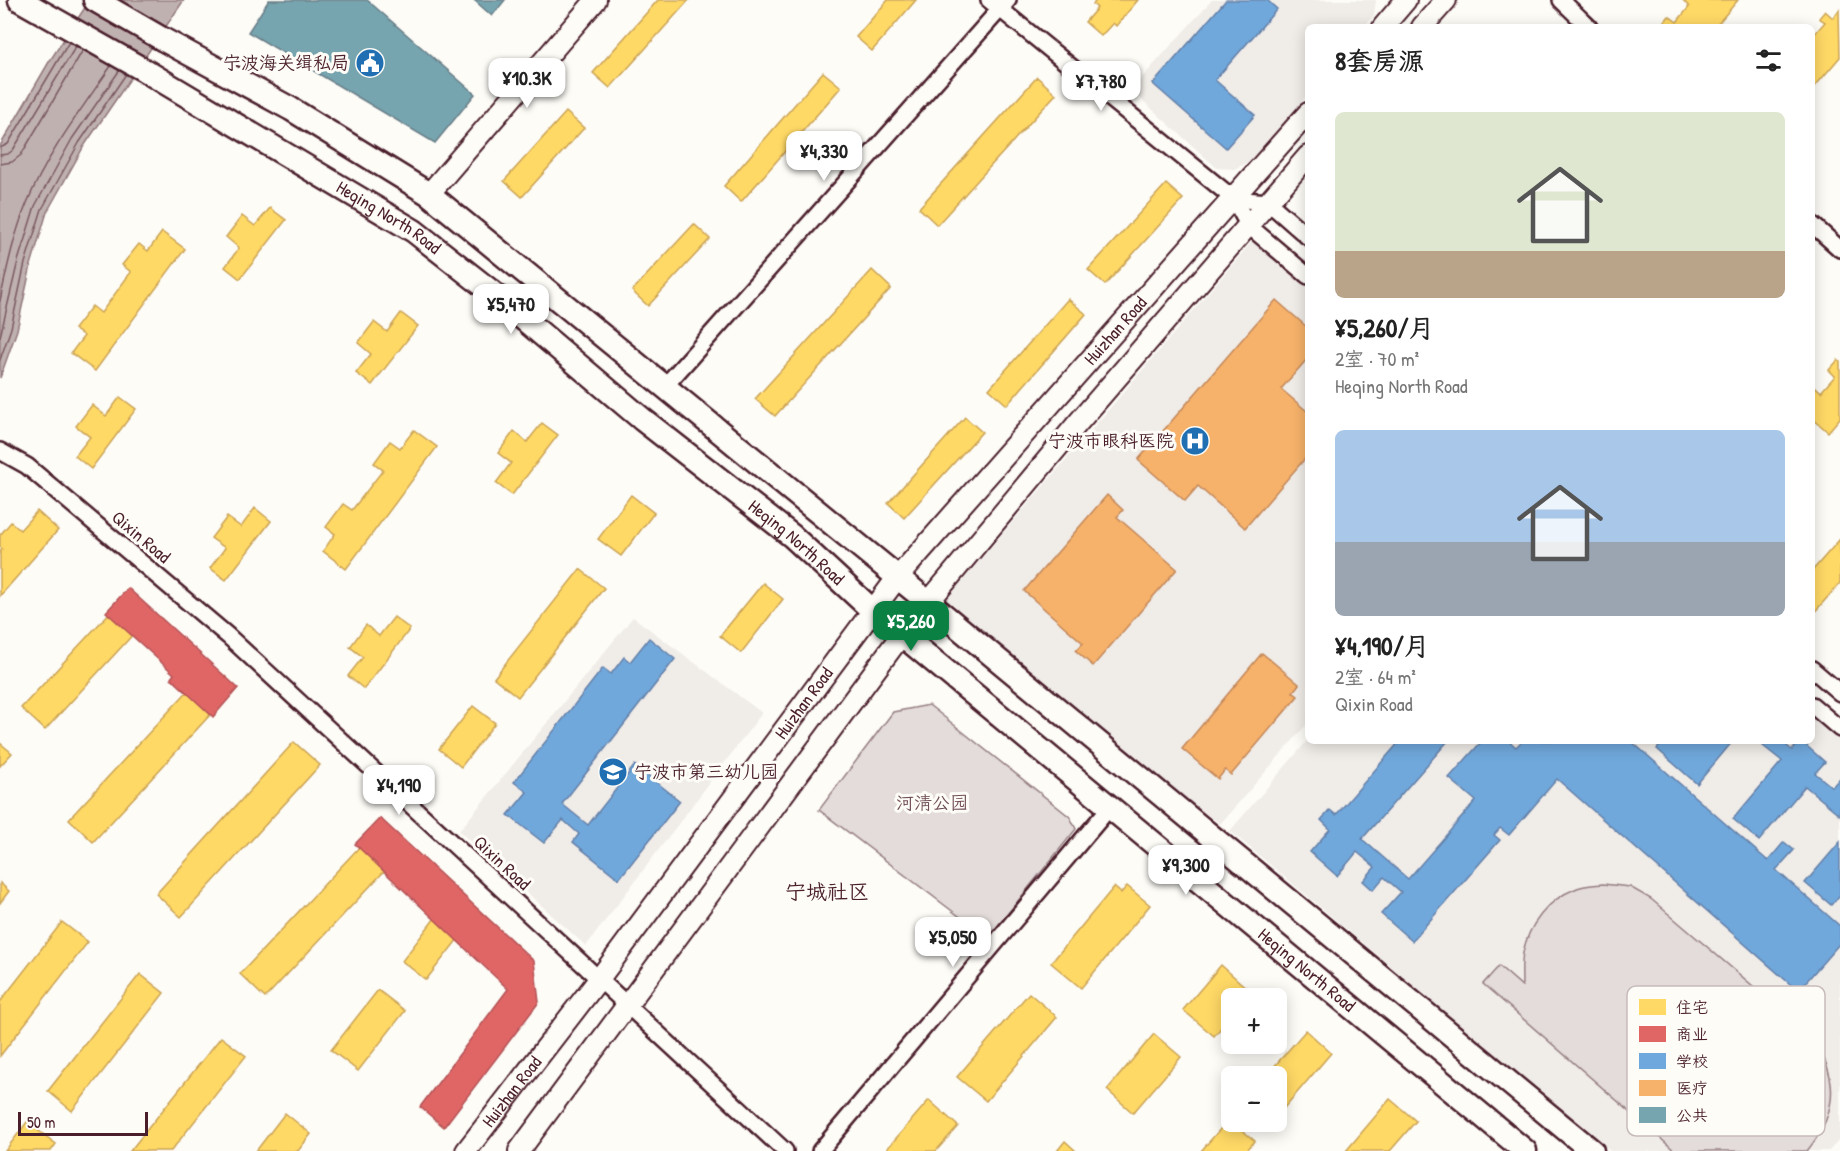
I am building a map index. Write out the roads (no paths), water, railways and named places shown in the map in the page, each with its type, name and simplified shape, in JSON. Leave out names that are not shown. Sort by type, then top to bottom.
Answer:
[{"type":"main road","name":"Heqing North Road","points":[[96,0],[291,109],[429,194],[928,602],[1592,1151]]},
{"type":"main road","name":"Heqing North Road","points":[[25,2],[414,231],[493,293],[642,419],[792,536],[873,610],[1525,1151]]},
{"type":"street","points":[[429,194],[596,0]]},
{"type":"street","points":[[1386,24],[1406,0]]},
{"type":"street","points":[[1425,24],[1446,0]]},
{"type":"street","points":[[1561,0],[1586,24]]},
{"type":"street","points":[[665,386],[999,3],[1234,199],[1248,225],[1305,273]]},
{"type":"street","name":"Huizhan Road","points":[[466,1151],[599,979],[897,578],[1305,116]]},
{"type":"street","name":"Huizhan Road","points":[[519,1151],[902,634],[1077,424],[1305,159]]},
{"type":"street","points":[[1234,199],[1268,202],[1305,234]]},
{"type":"street","points":[[1815,227],[1840,249]]},
{"type":"street","name":"Qixin Road","points":[[0,451],[27,466],[228,636],[785,1151]]},
{"type":"street","points":[[1815,672],[1840,693]]},
{"type":"street","points":[[1815,708],[1840,729]]},
{"type":"street","points":[[820,1151],[1110,807]]},
{"type":"water","points":[[90,0],[184,0],[84,146],[47,212],[31,265],[17,330],[0,378],[0,146],[49,62]]},
{"type":"place","name":"宁波海关缉私局","points":[[370,63]]},
{"type":"place","name":"宁波市眼科医院","points":[[1195,441]]},
{"type":"place","name":"宁波市第三幼儿园","points":[[613,772]]},
{"type":"district","name":"宁城社区","points":[[827,892]]},
{"type":"park label","name":"河清公园","points":[[932,803]]}]
